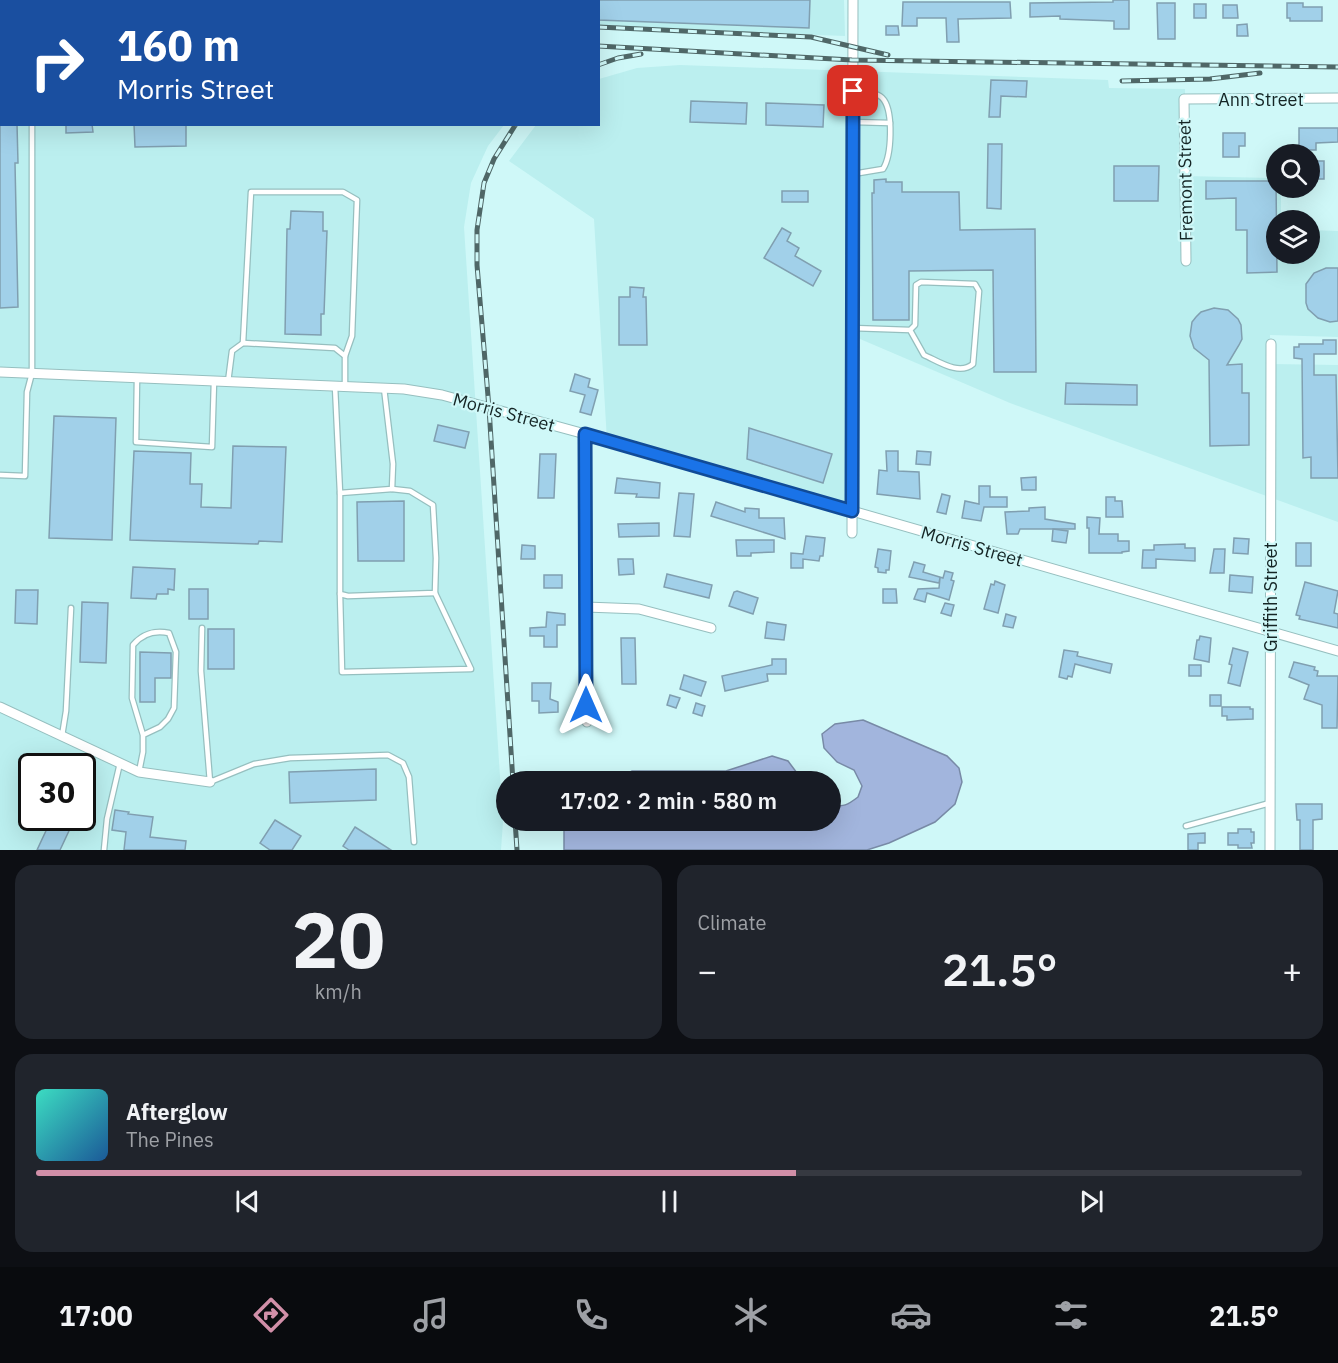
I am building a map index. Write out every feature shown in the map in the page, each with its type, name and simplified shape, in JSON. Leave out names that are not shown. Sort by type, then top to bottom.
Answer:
[{"type":"street","points":[[852,533],[853,0]]},
{"type":"street","name":"Ann Street","points":[[1184,99],[1338,98]]},
{"type":"street","name":"Fremont Street","points":[[1184,99],[1186,261]]},
{"type":"street","name":"Griffith Street","points":[[1270,850],[1271,344]]},
{"type":"street","name":"Morris Street","points":[[0,372],[404,389],[442,395],[1338,651]]},
{"type":"street","points":[[585,434],[586,722]]},
{"type":"street","points":[[586,607],[639,609],[711,628]]},
{"type":"street","points":[[1,711],[140,772],[210,782]]},
{"type":"lane","points":[[853,91],[877,94],[885,100],[890,123],[887,163],[883,169],[853,174]]},
{"type":"lane","points":[[853,122],[890,123]]},
{"type":"lane","points":[[0,475],[25,476],[27,392],[32,374],[32,126]]},
{"type":"lane","points":[[243,343],[251,192],[343,192],[357,201],[352,336],[345,356],[340,386],[340,493],[340,594],[342,672],[471,669],[435,592],[433,505],[410,491],[392,489],[340,493]]},
{"type":"lane","points":[[852,328],[910,330],[915,325],[916,285],[921,282],[975,284],[980,291],[973,364],[969,368],[960,370],[924,355],[910,330]]},
{"type":"lane","points":[[228,382],[232,351],[243,343],[335,348],[345,356]]},
{"type":"lane","points":[[137,378],[136,442],[212,447],[214,381]]},
{"type":"lane","points":[[384,388],[393,464],[392,489]]},
{"type":"lane","points":[[340,594],[348,596],[435,592]]},
{"type":"lane","points":[[62,736],[66,711],[71,608]]},
{"type":"lane","points":[[202,628],[201,671],[210,782],[254,764],[290,758],[388,755],[403,763],[409,777],[414,842]]},
{"type":"lane","points":[[140,772],[143,735],[132,698],[133,645],[138,638],[158,630],[169,633],[176,652],[174,708],[160,727],[143,735]]},
{"type":"lane","points":[[104,850],[107,819],[120,763]]},
{"type":"lane","points":[[1186,826],[1270,803]]},
{"type":"shaded area","points":[[600,0],[844,0],[845,36],[600,26]]},
{"type":"shaded area","points":[[680,65],[1108,80],[1109,88],[1185,89],[1185,176],[1266,178],[1266,198],[1281,198],[1281,210],[1266,210],[1266,264],[1320,264],[1320,230],[1338,231],[1338,337],[1270,335],[1271,364],[1338,365],[1338,522],[1010,403],[853,336],[852,511],[607,441],[594,219],[509,161],[535,126],[600,126],[600,79],[637,68]]},
{"type":"shaded area","points":[[0,126],[503,126],[488,146],[471,183],[464,227],[500,771],[496,771],[496,831],[502,831],[501,850],[0,850]]},
{"type":"shaded area","points":[[863,720],[947,756],[959,768],[962,782],[955,804],[935,822],[889,843],[867,850],[564,850],[564,831],[841,831],[841,806],[858,797],[862,786],[854,770],[837,762],[824,748],[822,734],[835,724]]},
{"type":"shaded area","points":[[772,756],[788,761],[796,771],[726,771]]},
{"type":"building","points":[[600,0],[810,0],[809,28],[600,20]]},
{"type":"building","points":[[1113,0],[1129,0],[1129,29],[1114,29],[1114,21],[1060,19],[1060,16],[1030,17],[1030,3],[1113,2]]},
{"type":"building","points":[[903,2],[1010,2],[1011,18],[958,19],[959,42],[947,42],[946,18],[917,18],[917,26],[902,26]]},
{"type":"building","points":[[1157,3],[1175,3],[1175,39],[1158,39]]},
{"type":"building","points":[[1287,3],[1303,3],[1303,7],[1322,7],[1322,21],[1290,21],[1290,18],[1287,18]]},
{"type":"building","points":[[1194,4],[1206,4],[1206,18],[1194,18]]},
{"type":"building","points":[[1223,5],[1237,5],[1238,18],[1223,18]]},
{"type":"building","points":[[1247,24],[1248,36],[1237,36],[1237,25]]},
{"type":"building","points":[[886,26],[898,26],[899,35],[886,35]]},
{"type":"building","points":[[991,80],[1027,81],[1026,97],[1001,96],[1000,117],[989,117]]},
{"type":"building","points":[[691,101],[747,103],[746,124],[690,122]]},
{"type":"building","points":[[766,103],[824,105],[823,127],[766,125]]},
{"type":"building","points":[[0,126],[17,126],[18,163],[15,163],[18,307],[0,308]]},
{"type":"building","points":[[66,126],[92,126],[93,132],[66,133]]},
{"type":"building","points":[[134,126],[186,126],[186,146],[135,147]]},
{"type":"building","points":[[1299,128],[1338,128],[1338,142],[1299,144]]},
{"type":"building","points":[[1223,133],[1245,133],[1245,146],[1239,146],[1239,157],[1223,157]]},
{"type":"building","points":[[988,144],[1002,144],[1001,209],[987,208]]},
{"type":"building","points":[[1320,161],[1324,161],[1324,179],[1320,179]]},
{"type":"building","points":[[1114,166],[1159,166],[1158,201],[1114,201]]},
{"type":"building","points":[[886,179],[886,182],[902,182],[902,192],[959,192],[960,230],[1035,229],[1036,372],[994,372],[993,270],[909,271],[909,320],[873,320],[872,193],[874,193],[874,180]]},
{"type":"building","points":[[1206,181],[1266,181],[1266,198],[1276,198],[1276,210],[1266,210],[1266,264],[1277,264],[1277,272],[1247,273],[1247,230],[1236,230],[1236,198],[1206,199]]},
{"type":"building","points":[[782,191],[808,191],[808,202],[782,202]]},
{"type":"building","points":[[291,211],[323,212],[323,231],[327,231],[321,335],[285,334],[287,229],[290,229]]},
{"type":"building","points":[[782,228],[791,233],[787,241],[799,248],[795,256],[821,271],[813,286],[764,258]]},
{"type":"building","points":[[1326,268],[1338,268],[1338,321],[1330,322],[1318,318],[1308,309],[1306,303],[1306,284],[1314,273]]},
{"type":"building","points":[[630,287],[644,288],[647,345],[619,345],[619,297],[630,297]]},
{"type":"building","points":[[1214,308],[1228,310],[1241,325],[1242,339],[1227,365],[1242,364],[1242,393],[1249,393],[1249,445],[1210,446],[1209,360],[1194,348],[1190,336],[1192,322],[1196,317],[1201,312]]},
{"type":"building","points":[[1323,340],[1336,340],[1336,354],[1314,354],[1314,375],[1336,375],[1338,478],[1311,478],[1311,457],[1303,458],[1302,359],[1294,358],[1294,347],[1299,347],[1299,344],[1323,344]]},
{"type":"building","points":[[575,374],[590,379],[588,387],[598,390],[591,415],[580,412],[585,395],[570,391]]},
{"type":"building","points":[[1066,383],[1137,385],[1137,405],[1065,404]]},
{"type":"building","points":[[54,416],[116,418],[112,540],[49,538]]},
{"type":"building","points":[[438,425],[469,432],[465,448],[434,441]]},
{"type":"building","points":[[749,428],[832,454],[823,483],[747,459]]},
{"type":"building","points":[[233,446],[286,447],[282,542],[259,541],[258,544],[130,540],[134,451],[191,453],[190,484],[202,484],[201,507],[231,508]]},
{"type":"building","points":[[886,451],[898,451],[898,471],[919,472],[920,499],[877,494],[879,470],[887,471]]},
{"type":"building","points":[[917,451],[931,452],[930,465],[916,464]]},
{"type":"building","points":[[540,454],[556,454],[554,498],[538,498]]},
{"type":"building","points":[[1036,477],[1036,490],[1022,490],[1021,478]]},
{"type":"building","points":[[617,478],[660,483],[659,498],[615,493]]},
{"type":"building","points":[[979,486],[990,486],[990,497],[1007,497],[1007,507],[984,507],[981,521],[962,518],[965,501],[979,504]]},
{"type":"building","points":[[679,493],[694,494],[690,537],[674,536]]},
{"type":"building","points":[[942,494],[950,496],[946,514],[937,512]]},
{"type":"building","points":[[1106,497],[1115,497],[1115,501],[1122,501],[1123,517],[1106,517]]},
{"type":"building","points":[[404,501],[404,561],[358,561],[357,502]]},
{"type":"building","points":[[716,502],[745,512],[745,508],[759,509],[759,518],[784,518],[785,539],[711,516]]},
{"type":"building","points":[[1045,507],[1045,519],[1075,524],[1075,529],[1020,529],[1018,534],[1007,534],[1005,512],[1029,511],[1029,508]]},
{"type":"building","points":[[1087,517],[1100,518],[1099,534],[1118,534],[1118,541],[1129,541],[1129,551],[1089,553]]},
{"type":"building","points":[[659,523],[659,536],[619,537],[618,524]]},
{"type":"building","points":[[1053,529],[1068,531],[1066,543],[1052,541]]},
{"type":"building","points":[[806,536],[825,538],[823,556],[820,556],[819,561],[803,559],[803,568],[791,568],[791,553],[803,554]]},
{"type":"building","points":[[1234,538],[1249,539],[1248,554],[1233,553]]},
{"type":"building","points":[[736,540],[774,540],[774,552],[737,556]]},
{"type":"building","points":[[1296,543],[1311,543],[1311,566],[1296,566]]},
{"type":"building","points":[[1185,544],[1185,548],[1195,548],[1195,561],[1156,559],[1156,568],[1142,568],[1143,550],[1154,550],[1154,545]]},
{"type":"building","points":[[522,545],[535,546],[535,559],[521,559]]},
{"type":"building","points":[[878,549],[891,551],[889,570],[886,570],[886,573],[878,572],[878,568],[875,567]]},
{"type":"building","points":[[1214,549],[1225,549],[1224,573],[1210,573]]},
{"type":"building","points":[[618,559],[633,559],[634,574],[619,575]]},
{"type":"building","points":[[914,562],[925,565],[923,572],[943,578],[945,571],[953,573],[951,580],[954,581],[949,600],[927,593],[925,602],[914,599],[918,589],[939,588],[940,578],[939,583],[909,577]]},
{"type":"building","points":[[133,567],[175,569],[174,590],[168,589],[168,594],[157,594],[156,599],[131,598]]},
{"type":"building","points":[[667,574],[712,585],[709,598],[664,587]]},
{"type":"building","points":[[544,575],[562,575],[562,588],[544,588]]},
{"type":"building","points":[[1230,575],[1253,577],[1252,593],[1229,591]]},
{"type":"building","points":[[995,581],[1005,585],[998,613],[984,609],[991,584],[994,585]]},
{"type":"building","points":[[1305,582],[1338,591],[1334,613],[1338,614],[1338,628],[1299,619],[1300,616],[1296,615]]},
{"type":"building","points":[[189,589],[208,589],[208,619],[189,619]]},
{"type":"building","points":[[883,589],[896,589],[897,603],[883,603]]},
{"type":"building","points":[[16,590],[38,590],[37,624],[15,623]]},
{"type":"building","points":[[734,592],[758,598],[753,614],[729,606]]},
{"type":"building","points":[[82,602],[108,603],[106,663],[80,662]]},
{"type":"building","points":[[945,603],[954,605],[951,616],[941,613]]},
{"type":"building","points":[[547,612],[565,614],[565,625],[557,625],[557,647],[544,647],[544,636],[530,636],[530,628],[546,627]]},
{"type":"building","points":[[1006,614],[1016,617],[1013,628],[1003,626]]},
{"type":"building","points":[[767,622],[786,625],[784,640],[765,638]]},
{"type":"building","points":[[208,629],[234,629],[234,669],[208,669]]},
{"type":"building","points":[[1200,636],[1211,638],[1209,662],[1194,659],[1197,640]]},
{"type":"building","points":[[621,638],[635,638],[636,684],[622,684]]},
{"type":"building","points":[[1233,648],[1248,652],[1240,686],[1228,683]]},
{"type":"building","points":[[1064,650],[1078,652],[1077,656],[1112,664],[1110,673],[1075,664],[1072,677],[1068,676],[1067,679],[1059,677]]},
{"type":"building","points":[[140,652],[171,653],[171,678],[155,678],[155,702],[140,702]]},
{"type":"building","points":[[772,659],[786,659],[786,674],[767,674],[768,681],[725,691],[722,676],[772,665]]},
{"type":"building","points":[[1294,662],[1315,667],[1314,670],[1318,671],[1317,676],[1338,676],[1337,728],[1322,728],[1322,705],[1304,699],[1309,685],[1289,677]]},
{"type":"building","points":[[1189,665],[1201,665],[1201,676],[1189,676]]},
{"type":"building","points":[[684,675],[706,682],[701,696],[680,689]]},
{"type":"building","points":[[532,683],[551,683],[550,699],[558,702],[558,712],[539,713],[539,701],[532,701]]},
{"type":"building","points":[[670,695],[680,698],[676,708],[667,705]]},
{"type":"building","points":[[1210,695],[1221,695],[1221,706],[1210,706]]},
{"type":"building","points":[[696,703],[705,706],[702,716],[693,713]]},
{"type":"building","points":[[1222,707],[1250,707],[1253,709],[1253,719],[1227,720],[1227,716],[1222,716]]},
{"type":"building","points":[[376,769],[376,800],[290,803],[289,772]]},
{"type":"building","points":[[1296,804],[1322,804],[1322,819],[1313,820],[1313,850],[1300,850],[1300,820],[1297,820]]},
{"type":"building","points":[[115,810],[153,817],[150,837],[186,841],[185,850],[124,850],[126,832],[112,830]]},
{"type":"building","points":[[275,820],[301,836],[292,850],[270,850],[260,843]]},
{"type":"building","points":[[355,827],[391,850],[349,850],[343,846]]},
{"type":"building","points":[[1238,829],[1251,829],[1251,832],[1254,832],[1252,848],[1228,845],[1228,833],[1238,833]]},
{"type":"building","points":[[46,831],[69,831],[60,850],[37,850]]},
{"type":"building","points":[[1205,833],[1205,843],[1198,843],[1198,850],[1188,850],[1188,834]]},
{"type":"railway","points":[[600,27],[811,37],[888,55]]},
{"type":"railway","points":[[600,46],[852,60],[1338,67]]},
{"type":"railway","points":[[600,64],[641,54]]},
{"type":"railway","points":[[1122,81],[1210,79],[1260,73]]},
{"type":"railway","points":[[512,771],[489,408],[477,265],[477,230],[484,183],[494,159],[515,126]]},
{"type":"railway","points":[[516,831],[517,850]]},
{"type":"route","points":[[586,705],[585,434],[852,511],[853,91]]}]
